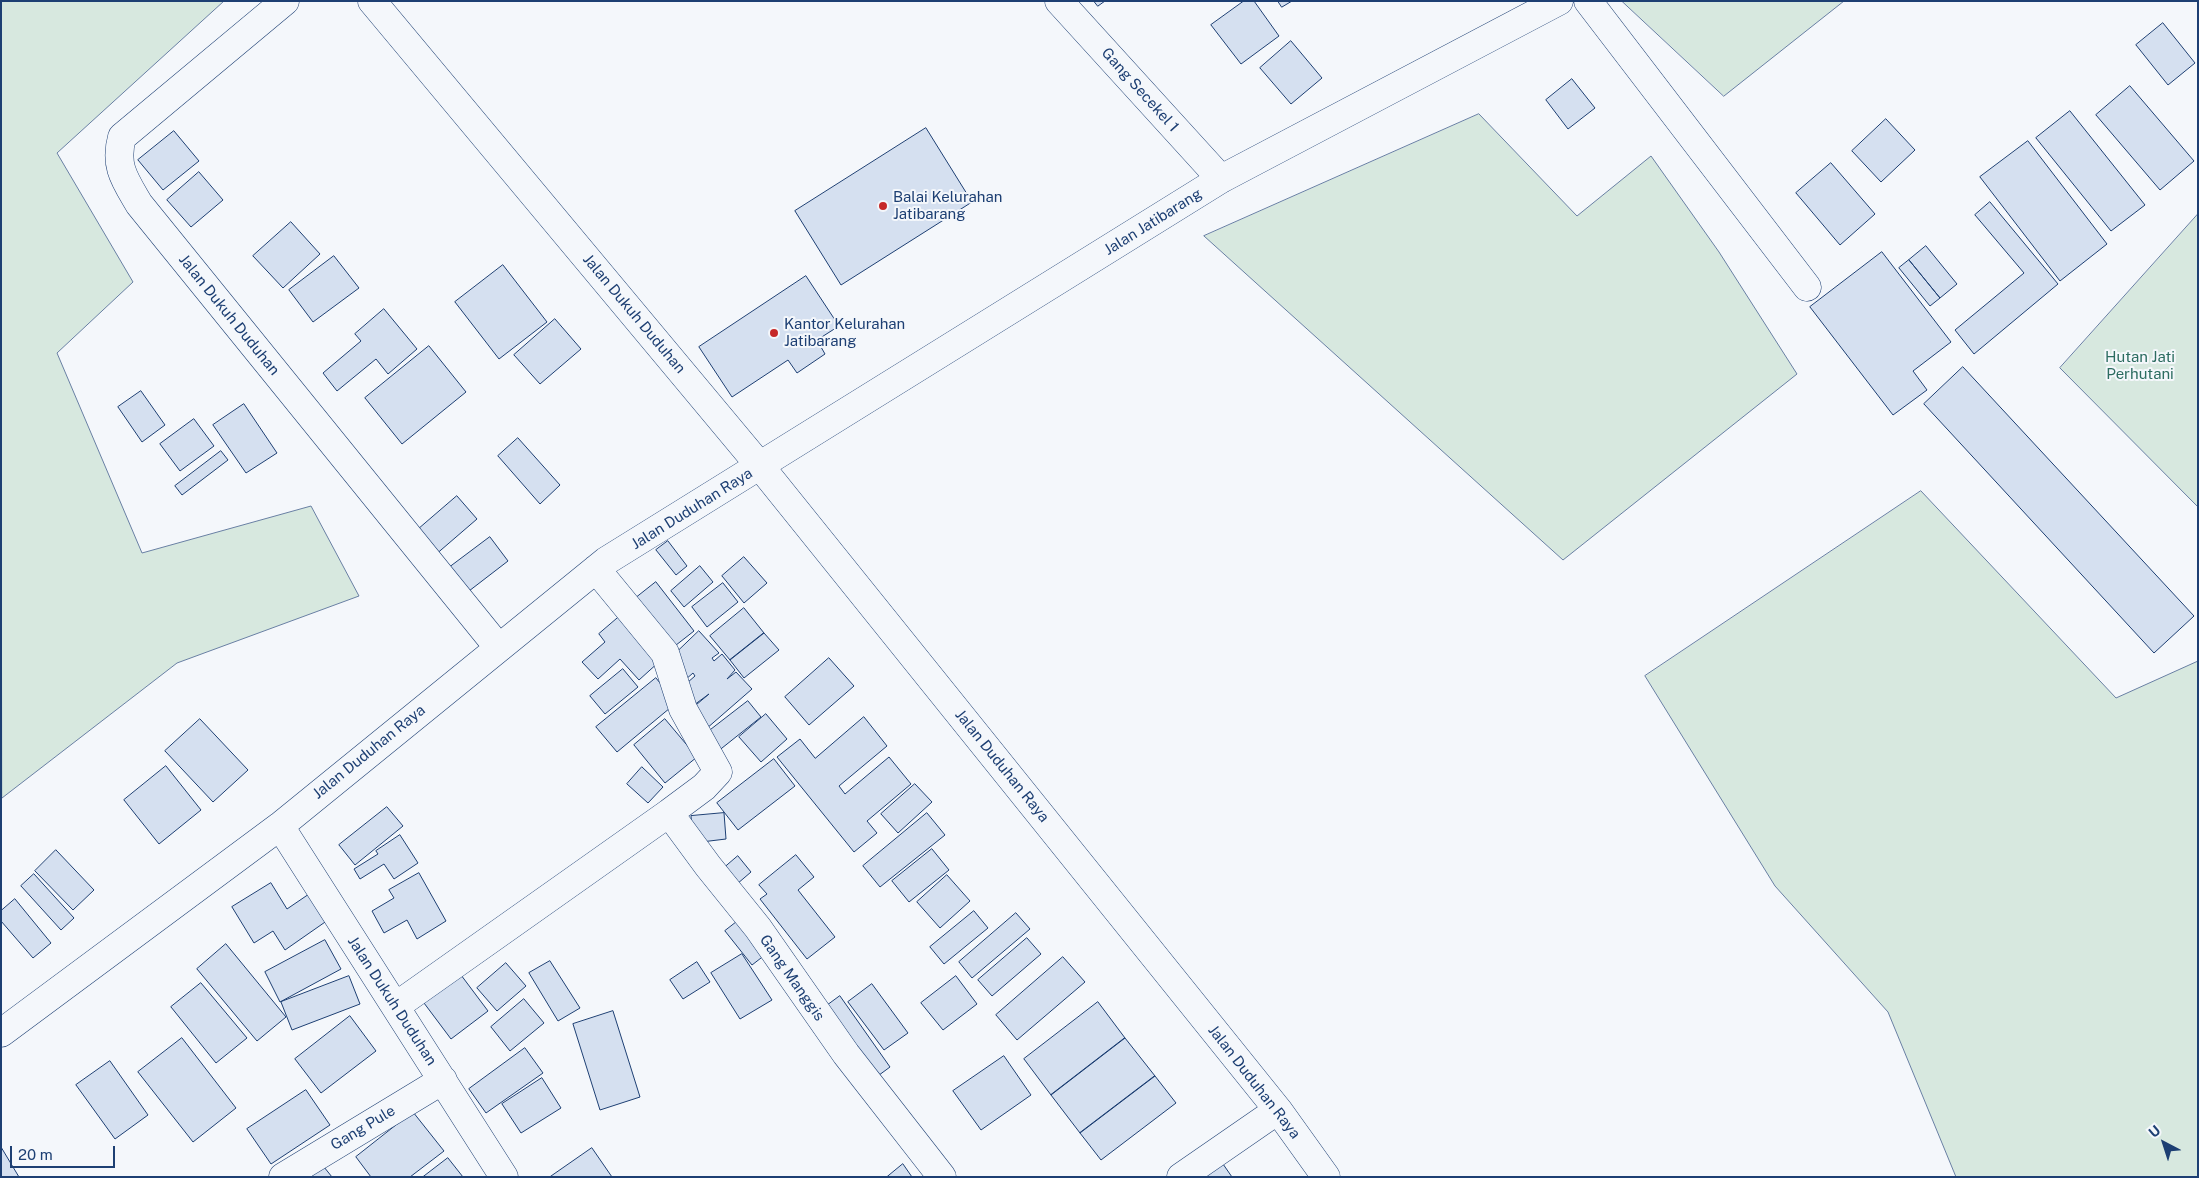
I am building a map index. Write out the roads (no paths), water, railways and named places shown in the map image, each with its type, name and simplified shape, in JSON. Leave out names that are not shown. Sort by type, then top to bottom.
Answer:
[{"type":"street","name":"Jalan Dukuh Duduhan","points":[[285,1],[122,137],[118,152],[122,175],[139,204],[498,647]]},
{"type":"street","name":"Jalan Dukuh Duduhan","points":[[372,1],[760,466]]},
{"type":"street","name":"Gang Secekel 1","points":[[1059,1],[1221,179]]},
{"type":"street","name":"Jalan Jatibarang","points":[[760,466],[1221,179],[1559,1]]},
{"type":"street","points":[[1588,1],[1807,287]]},
{"type":"street","name":"Jalan Duduhan Raya","points":[[1,1033],[280,826],[596,569],[760,466],[1278,1110],[1326,1177]]},
{"type":"street","points":[[396,1006],[669,813],[704,787],[718,772],[683,709],[665,653],[596,569]]},
{"type":"street","name":"Gang Manggis","points":[[669,813],[758,928],[846,1054],[942,1177]]},
{"type":"street","name":"Jalan Dukuh Duduhan","points":[[280,826],[504,1177]]},
{"type":"street","name":"Gang Pule","points":[[283,1177],[443,1080]]},
{"type":"street","points":[[1181,1177],[1278,1110]]},
{"type":"place","name":"Balai Kelurahan Jatibarang","points":[[883,206]]},
{"type":"place","name":"Kantor Kelurahan Jatibarang","points":[[774,333]]},
{"type":"park label","name":"Hutan Jati Perhutani","points":[[2140,366]]}]
